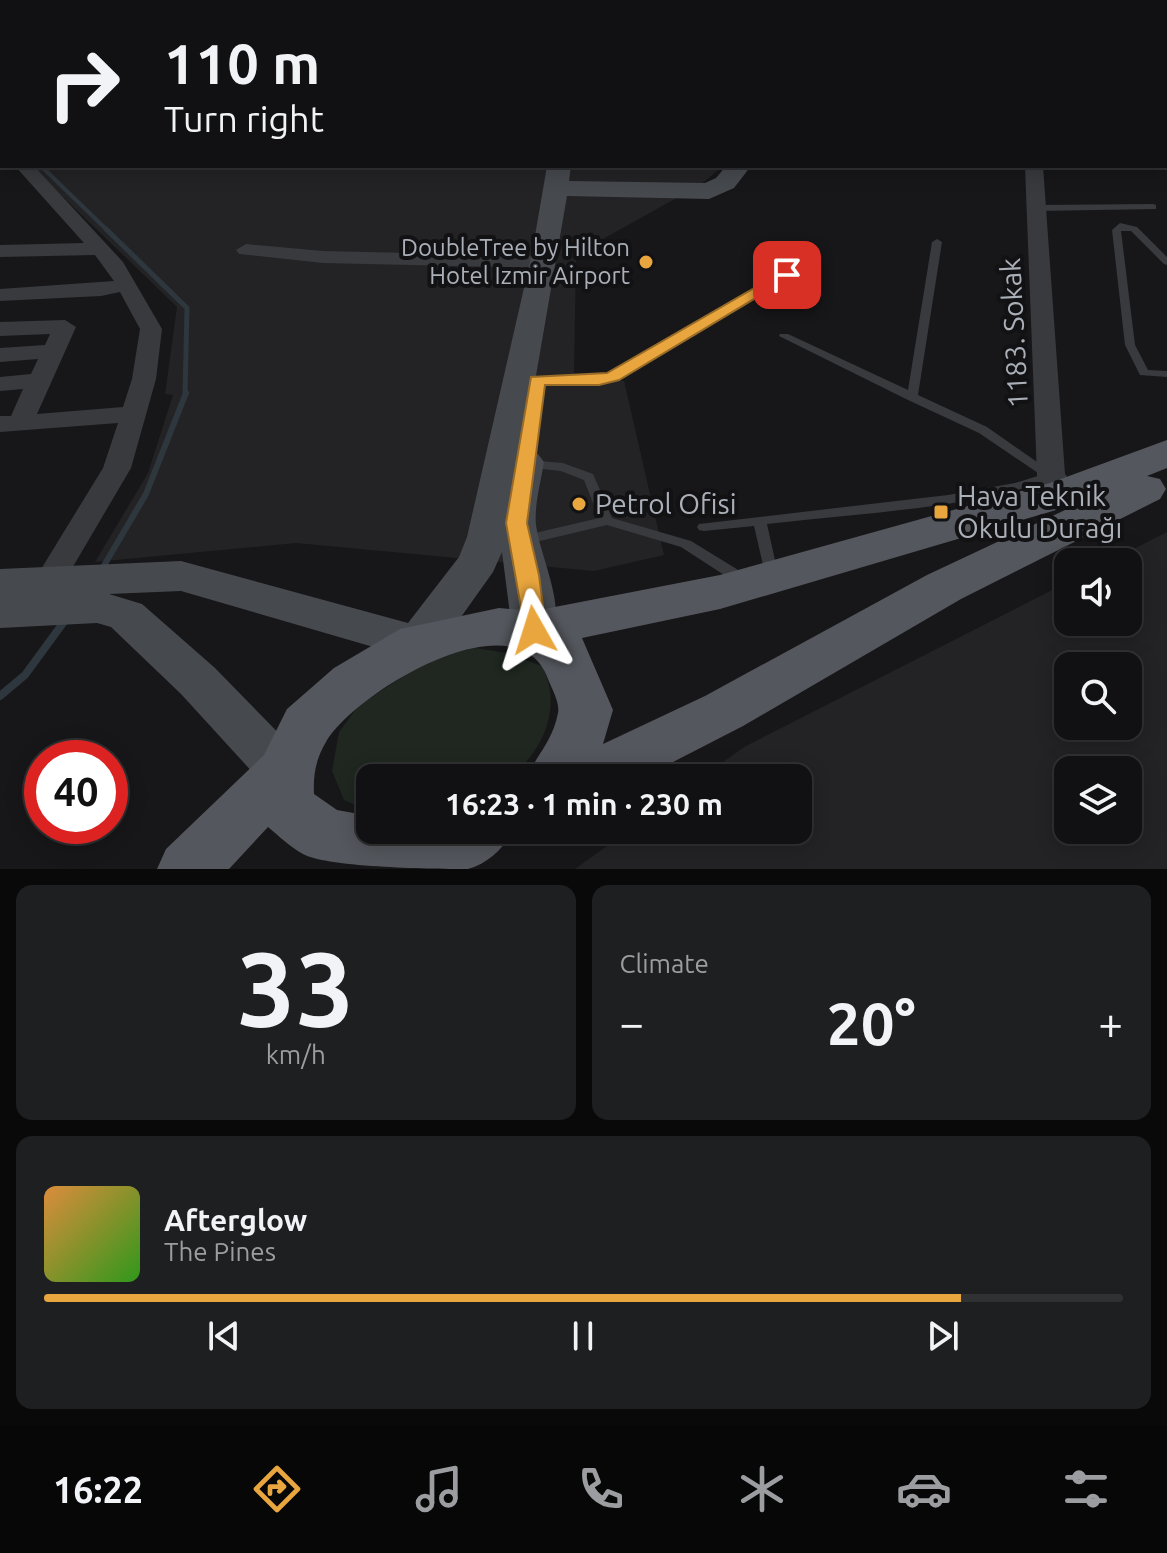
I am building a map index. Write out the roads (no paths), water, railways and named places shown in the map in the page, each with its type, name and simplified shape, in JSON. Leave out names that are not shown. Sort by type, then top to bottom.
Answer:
[{"type":"main road","points":[[188,869],[284,772],[306,725],[353,683],[418,643],[499,626],[534,630],[761,581],[1058,484],[1167,453]]},
{"type":"main road","points":[[616,764],[724,711],[944,587],[1065,525],[1167,479]]},
{"type":"main road","points":[[534,630],[564,652],[586,710],[570,764]]},
{"type":"main road","points":[[284,772],[286,807],[324,835],[356,841]]},
{"type":"main road","points":[[371,844],[447,849],[456,844]]},
{"type":"main road","points":[[436,869],[472,844]]},
{"type":"street","points":[[4,610],[50,579],[117,468],[134,414],[151,329],[127,284],[100,249],[26,168]]},
{"type":"street","points":[[567,177],[709,191],[725,183],[737,168]]},
{"type":"street","name":"1183. Sokak","points":[[1034,168],[1058,484]]},
{"type":"street","points":[[50,579],[181,576],[418,643],[478,562],[487,537],[544,262],[567,177]]},
{"type":"street","points":[[534,630],[516,523],[537,380],[557,294],[567,177]]},
{"type":"street","points":[[0,251],[100,249]]},
{"type":"street","points":[[246,250],[323,257],[544,262]]},
{"type":"street","points":[[0,295],[101,290],[127,284]]},
{"type":"street","points":[[0,329],[65,327],[39,381],[10,424]]},
{"type":"street","points":[[0,355],[54,351]]},
{"type":"street","points":[[0,384],[39,381]]},
{"type":"street","points":[[10,424],[134,414]]},
{"type":"street","points":[[4,610],[97,607],[126,615],[198,681],[284,772]]},
{"type":"lane","points":[[1038,208],[1153,207]]},
{"type":"lane","points":[[1167,262],[1134,229],[1120,226],[1116,230],[1130,345],[1144,373],[1167,374]]},
{"type":"lane","points":[[912,398],[937,242]]},
{"type":"lane","points":[[537,380],[599,380],[613,376],[787,275]]},
{"type":"lane","points":[[784,336],[983,430],[1058,484]]},
{"type":"lane","points":[[525,464],[563,467],[589,477],[607,521]]},
{"type":"lane","points":[[704,527],[760,523],[1058,484]]},
{"type":"lane","points":[[520,540],[607,521],[686,544],[761,581],[765,559],[760,523]]},
{"type":"waterway","points":[[43,168],[108,231]]},
{"type":"waterway","points":[[106,229],[187,308],[185,395]]},
{"type":"waterway","points":[[102,569],[146,494],[186,393]]},
{"type":"waterway","points":[[0,696],[25,675],[66,619]]},
{"type":"place","name":"DoubleTree by Hilton Hotel Izmir Airport","points":[[646,262]]},
{"type":"place","name":"Petrol Ofisi","points":[[579,504]]},
{"type":"place","name":"Hava Teknik Okulu Durağı","points":[[941,512]]}]
